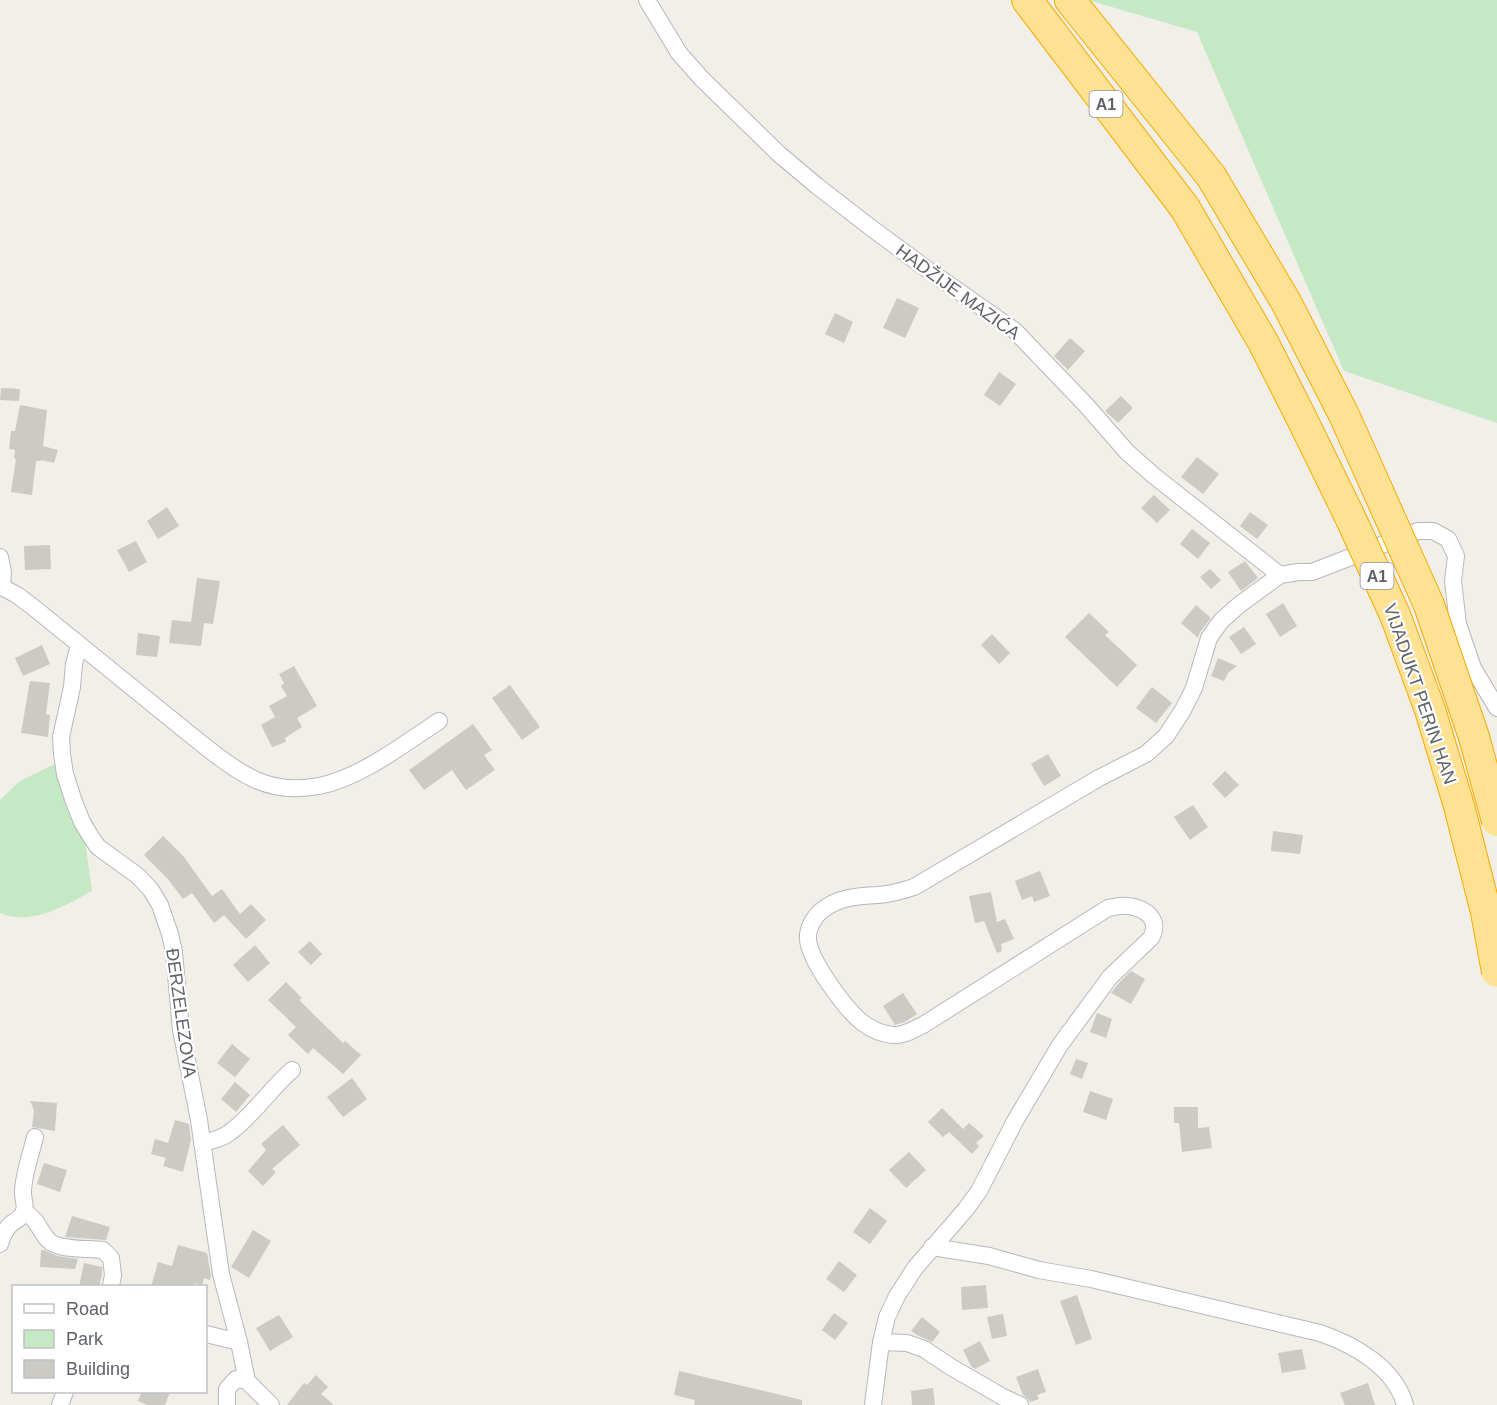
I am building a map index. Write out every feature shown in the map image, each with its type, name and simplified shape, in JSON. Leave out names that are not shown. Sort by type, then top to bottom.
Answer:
[{"type":"highway","name":"VIJADUKT PERIN HAN","points":[[1027,0],[1185,208],[1268,351],[1336,488],[1395,615],[1430,710],[1459,806],[1486,912],[1497,972]]},
{"type":"highway","name":"VIJADUKT PERIN HAN","points":[[1070,0],[1210,176],[1286,302],[1354,436],[1429,606],[1474,737],[1497,821]]},
{"type":"street","name":"HADŽIJE MAZIĆA","points":[[647,0],[679,53],[702,79],[779,154],[879,234],[1015,331],[1079,397],[1127,452],[1280,575]]},
{"type":"street","points":[[873,1405],[881,1342],[887,1317],[897,1296],[932,1246],[966,1209],[979,1191],[1015,1120],[1060,1045],[1110,977],[1151,938],[1155,923],[1150,915],[1140,909],[1128,906],[1108,908],[923,1025],[907,1033],[894,1035],[871,1028],[861,1022],[843,1002],[819,968],[809,949],[807,937],[810,925],[820,912],[849,897],[898,892],[914,887],[1079,790],[1146,754],[1166,736],[1183,710],[1194,688],[1209,638],[1221,621],[1239,605],[1280,575],[1312,572],[1418,531],[1433,531],[1448,539],[1456,556],[1453,581],[1458,624],[1473,668],[1497,708]]},
{"type":"street","points":[[0,557],[3,572],[1,586],[33,607],[238,770],[256,780],[276,787],[320,786],[365,768],[439,722]]},
{"type":"street","name":"ĐERZELEZOVA","points":[[79,645],[61,737],[65,774],[82,822],[91,837],[98,847],[138,876],[151,890],[160,905],[170,934],[174,952],[181,1030],[202,1143],[221,1274],[247,1381]]},
{"type":"street","points":[[202,1143],[228,1134],[292,1070]]},
{"type":"street","points":[[0,1245],[3,1234],[24,1212],[23,1193],[35,1137]]},
{"type":"street","points":[[24,1212],[32,1216],[54,1245],[103,1250],[111,1258],[111,1285]]},
{"type":"street","points":[[932,1246],[1091,1279],[1342,1340],[1378,1364],[1400,1390],[1405,1405]]},
{"type":"street","points":[[207,1334],[239,1342]]},
{"type":"street","points":[[881,1342],[907,1343],[924,1349],[951,1367],[1020,1405]]},
{"type":"street","points":[[226,1405],[227,1389],[236,1380],[247,1381],[272,1405]]},
{"type":"green space","points":[[1088,0],[1497,0],[1497,423],[1344,371],[1197,32]]},
{"type":"green space","points":[[59,762],[85,841],[92,891],[59,908],[36,916],[12,916],[0,913],[0,800],[20,781]]},
{"type":"building","points":[[897,298],[919,308],[905,338],[883,328]]},
{"type":"building","points":[[835,313],[853,322],[844,343],[825,334]]},
{"type":"building","points":[[1070,338],[1085,351],[1068,370],[1054,356]]},
{"type":"building","points":[[999,372],[1016,384],[1000,406],[984,395]]},
{"type":"building","points":[[1,388],[20,389],[19,401],[0,400]]},
{"type":"building","points":[[1121,396],[1133,408],[1118,423],[1105,411]]},
{"type":"building","points":[[20,405],[47,410],[43,446],[58,450],[54,463],[36,461],[32,495],[11,492],[16,459],[14,458],[15,450],[9,449],[11,431],[15,431]]},
{"type":"building","points":[[1197,457],[1219,474],[1203,494],[1181,477]]},
{"type":"building","points":[[1154,495],[1170,510],[1157,523],[1141,508]]},
{"type":"building","points":[[167,507],[179,526],[158,539],[147,521]]},
{"type":"building","points":[[1250,512],[1268,525],[1257,539],[1240,526]]},
{"type":"building","points":[[1192,529],[1210,543],[1198,559],[1180,544]]},
{"type":"building","points":[[136,541],[147,562],[129,572],[117,550]]},
{"type":"building","points":[[50,545],[51,569],[25,570],[24,546]]},
{"type":"building","points":[[1245,561],[1258,578],[1241,591],[1228,572]]},
{"type":"building","points":[[1210,569],[1221,580],[1211,589],[1200,577]]},
{"type":"building","points":[[197,578],[220,581],[213,624],[204,623],[201,646],[169,643],[172,620],[191,622]]},
{"type":"building","points":[[1283,603],[1297,626],[1280,637],[1266,614]]},
{"type":"building","points":[[1196,605],[1211,618],[1198,638],[1181,623]]},
{"type":"building","points":[[1089,613],[1109,632],[1105,635],[1137,665],[1117,687],[1065,637]]},
{"type":"building","points":[[1244,627],[1256,644],[1241,654],[1229,637]]},
{"type":"building","points":[[138,633],[160,636],[157,657],[136,655]]},
{"type":"building","points":[[992,634],[1010,653],[999,664],[981,645]]},
{"type":"building","points":[[42,645],[50,664],[23,676],[15,658]]},
{"type":"building","points":[[1218,658],[1237,666],[1228,673],[1224,681],[1211,676]]},
{"type":"building","points":[[294,666],[317,706],[297,718],[302,727],[285,738],[286,742],[272,747],[261,725],[275,717],[269,706],[287,696],[281,686],[284,683],[279,674]]},
{"type":"building","points":[[30,681],[50,683],[46,714],[50,715],[48,737],[21,733]]},
{"type":"building","points":[[510,685],[540,727],[522,740],[492,698]]},
{"type":"building","points":[[1152,687],[1172,703],[1156,723],[1136,708]]},
{"type":"building","points":[[473,724],[492,750],[484,755],[495,770],[466,790],[452,770],[424,790],[409,770]]},
{"type":"building","points":[[1048,754],[1061,776],[1044,786],[1031,764]]},
{"type":"building","points":[[1225,771],[1239,785],[1225,798],[1212,784]]},
{"type":"building","points":[[1193,805],[1208,827],[1190,840],[1174,817]]},
{"type":"building","points":[[1273,831],[1303,835],[1300,854],[1271,851]]},
{"type":"building","points":[[163,836],[184,857],[212,896],[222,889],[240,914],[251,904],[266,920],[246,939],[224,915],[214,923],[192,893],[183,899],[167,878],[144,855]]},
{"type":"building","points":[[1040,871],[1050,896],[1034,902],[1032,896],[1022,900],[1015,881]]},
{"type":"building","points":[[991,892],[997,922],[1005,919],[1014,939],[1001,944],[1002,951],[997,953],[984,921],[975,923],[969,896]]},
{"type":"building","points":[[310,941],[322,954],[311,965],[298,952]]},
{"type":"building","points":[[255,945],[270,963],[248,982],[233,965]]},
{"type":"building","points":[[1131,971],[1145,979],[1131,1004],[1111,993]]},
{"type":"building","points":[[286,982],[302,998],[299,1000],[343,1043],[345,1041],[361,1055],[343,1074],[313,1048],[308,1054],[288,1035],[296,1027],[268,1000]]},
{"type":"building","points":[[903,993],[917,1014],[895,1025],[883,1006]]},
{"type":"building","points":[[1097,1013],[1112,1019],[1106,1038],[1090,1032]]},
{"type":"building","points":[[232,1044],[250,1059],[235,1077],[217,1063]]},
{"type":"building","points":[[1076,1059],[1088,1063],[1082,1079],[1070,1074]]},
{"type":"building","points":[[352,1078],[367,1099],[343,1117],[327,1097]]},
{"type":"building","points":[[235,1082],[250,1095],[236,1112],[221,1099]]},
{"type":"building","points":[[1090,1091],[1113,1099],[1106,1120],[1083,1112]]},
{"type":"building","points":[[30,1101],[57,1103],[55,1131],[32,1127],[34,1110]]},
{"type":"building","points":[[1174,1107],[1198,1107],[1198,1128],[1209,1127],[1212,1148],[1182,1152],[1179,1123],[1174,1123]]},
{"type":"building","points":[[942,1108],[963,1129],[969,1123],[984,1136],[976,1143],[979,1146],[972,1154],[949,1132],[943,1137],[928,1122]]},
{"type":"building","points":[[175,1120],[189,1124],[191,1140],[183,1172],[163,1166],[166,1158],[151,1154],[155,1139],[168,1143]]},
{"type":"building","points":[[283,1125],[300,1145],[272,1169],[276,1172],[263,1186],[248,1171],[266,1150],[261,1144]]},
{"type":"building","points":[[909,1152],[926,1170],[906,1188],[889,1170]]},
{"type":"building","points":[[44,1163],[67,1170],[60,1192],[37,1184]]},
{"type":"building","points":[[870,1208],[887,1221],[870,1244],[853,1232]]},
{"type":"building","points":[[72,1216],[110,1227],[106,1240],[65,1237]]},
{"type":"building","points":[[253,1230],[271,1241],[249,1278],[231,1267]]},
{"type":"building","points":[[178,1245],[207,1253],[210,1280],[204,1278],[202,1285],[195,1283],[194,1285],[152,1285],[158,1262],[172,1266]]},
{"type":"building","points":[[41,1250],[57,1256],[78,1259],[75,1269],[40,1267]]},
{"type":"building","points":[[839,1261],[857,1275],[844,1292],[826,1279]]},
{"type":"building","points":[[84,1263],[102,1267],[99,1285],[79,1285]]},
{"type":"building","points":[[986,1285],[988,1308],[962,1310],[961,1287]]},
{"type":"building","points":[[1077,1295],[1092,1339],[1076,1345],[1060,1301]]},
{"type":"building","points":[[834,1313],[848,1323],[835,1340],[822,1330]]},
{"type":"building","points":[[1003,1314],[1007,1336],[992,1339],[987,1317]]},
{"type":"building","points":[[279,1315],[293,1337],[270,1351],[256,1328]]},
{"type":"building","points":[[922,1317],[940,1332],[932,1342],[911,1331]]},
{"type":"building","points":[[980,1341],[990,1361],[975,1369],[963,1350]]},
{"type":"building","points":[[1302,1349],[1306,1369],[1282,1373],[1278,1353]]},
{"type":"building","points":[[1038,1369],[1046,1392],[1037,1395],[1039,1399],[1030,1402],[1023,1395],[1016,1377]]},
{"type":"building","points":[[679,1371],[802,1400],[802,1405],[694,1405],[695,1400],[674,1395]]},
{"type":"building","points":[[316,1375],[328,1387],[321,1394],[334,1405],[287,1405],[304,1383],[307,1385]]},
{"type":"building","points":[[1368,1383],[1375,1405],[1345,1405],[1340,1393]]},
{"type":"building","points":[[933,1388],[935,1405],[912,1405],[911,1391]]},
{"type":"building","points":[[142,1393],[170,1393],[165,1405],[147,1405],[138,1401]]}]
